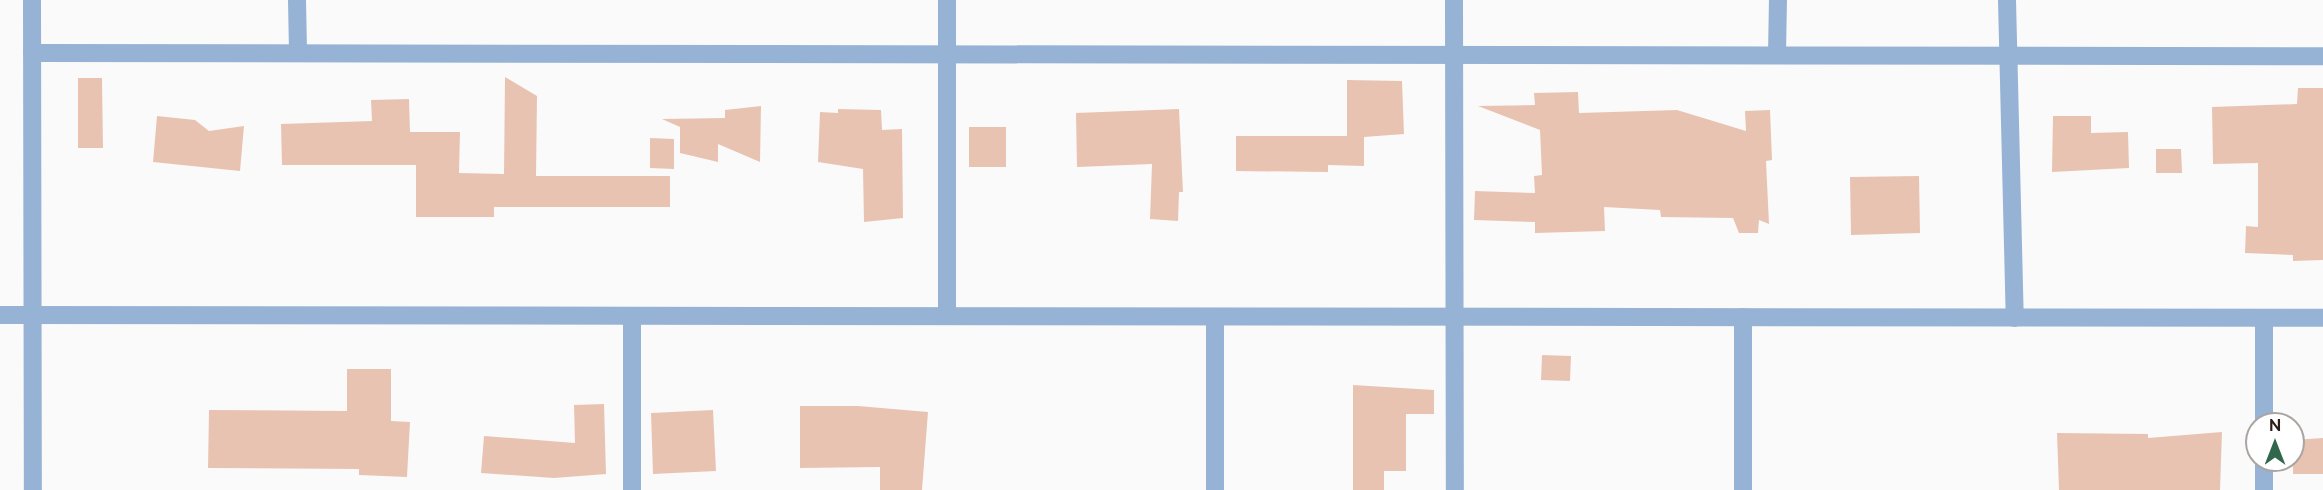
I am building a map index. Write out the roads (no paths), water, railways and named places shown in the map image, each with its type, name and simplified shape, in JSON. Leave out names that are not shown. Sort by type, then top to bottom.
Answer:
[{"type":"street","points":[[32,0],[33,490]]},
{"type":"street","points":[[297,0],[298,53]]},
{"type":"street","points":[[947,0],[947,316]]},
{"type":"street","points":[[1454,0],[1455,490]]},
{"type":"street","points":[[1777,55],[1778,0]]},
{"type":"street","points":[[2007,0],[2015,318]]},
{"type":"street","points":[[32,53],[2323,56]]},
{"type":"street","points":[[0,315],[2323,318]]},
{"type":"street","points":[[632,316],[632,490]]},
{"type":"street","points":[[1215,317],[1215,490]]},
{"type":"street","points":[[1743,317],[1743,490]]},
{"type":"street","points":[[2264,318],[2264,412]]},
{"type":"street","points":[[2264,472],[2264,490]]}]
